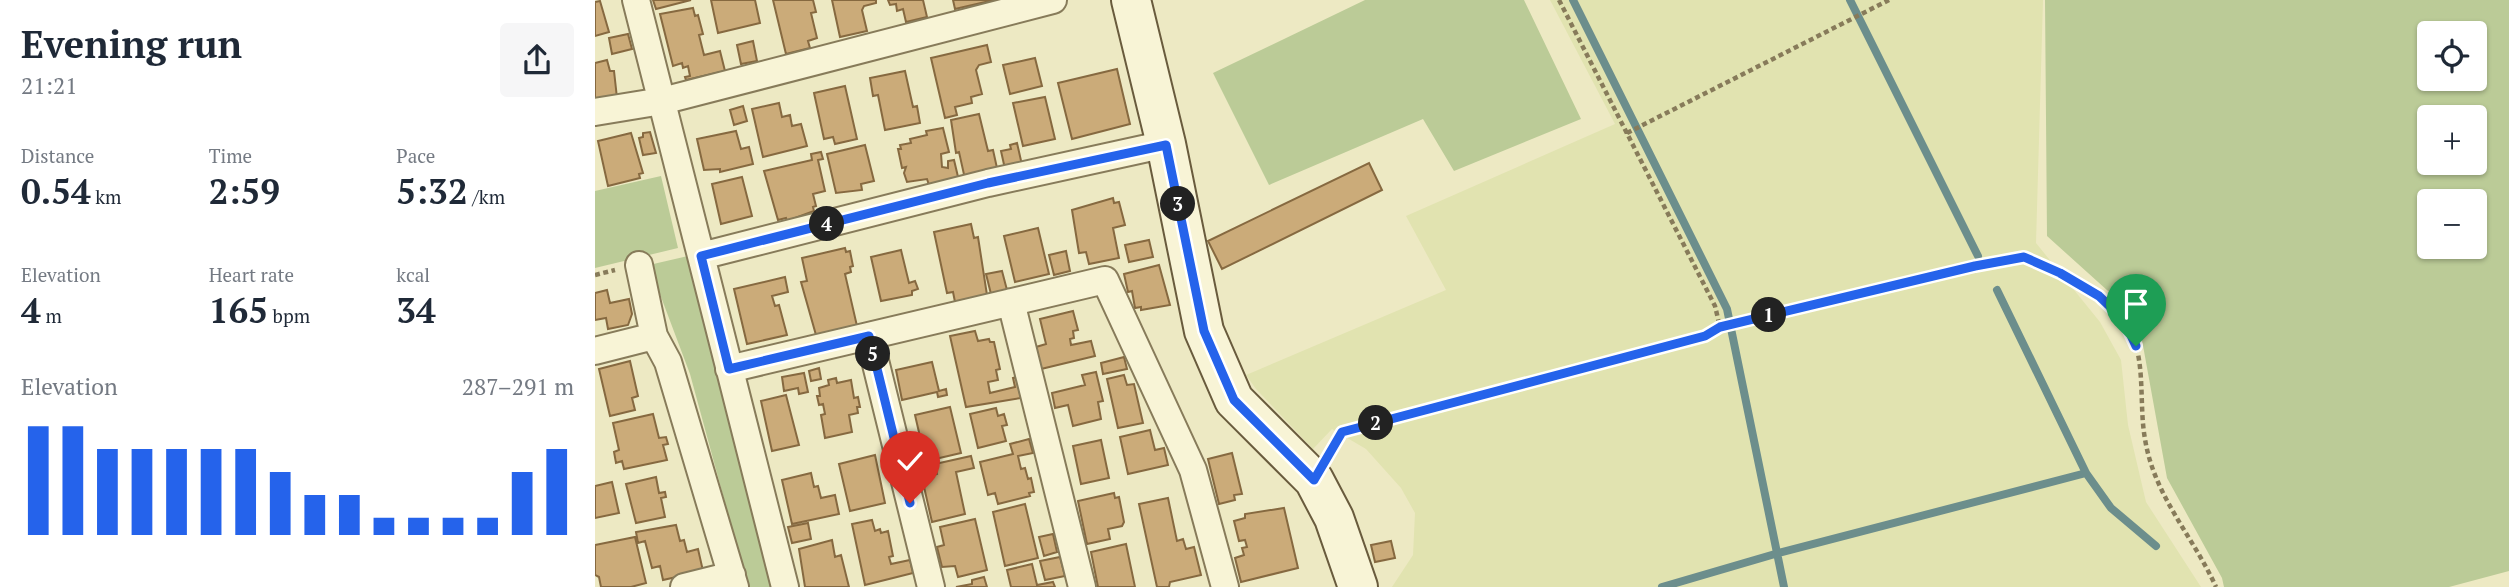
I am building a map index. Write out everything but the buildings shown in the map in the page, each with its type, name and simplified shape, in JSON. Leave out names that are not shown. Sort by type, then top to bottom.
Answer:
[{"type":"street","points":[[636,0],[785,587]]},
{"type":"street","points":[[595,111],[661,101],[1053,0]]},
{"type":"street","points":[[1131,0],[1166,145],[1204,331],[1234,400],[1314,480],[1334,518],[1358,587]]},
{"type":"street","points":[[701,256],[988,183],[1166,145]]},
{"type":"street","points":[[639,265],[655,336],[668,362],[733,583],[684,587]]},
{"type":"street","points":[[729,369],[1105,280],[1193,470],[1223,586]]},
{"type":"street","points":[[1011,302],[1082,587]]},
{"type":"street","points":[[595,351],[655,336]]},
{"type":"street","points":[[869,336],[931,587]]},
{"type":"path","points":[[1559,0],[1715,306],[1721,327]]},
{"type":"path","points":[[1627,133],[1889,0]]},
{"type":"path","points":[[1314,480],[1342,432],[1705,336],[1721,327],[1736,323],[1975,266],[2024,257],[2060,273],[2099,296],[2124,320],[2136,346],[2144,437],[2150,463],[2166,502],[2215,587]]},
{"type":"green space","points":[[1365,0],[1524,0],[1581,119],[1454,171],[1423,119],[1269,185],[1213,73]]},
{"type":"green space","points":[[1550,0],[2043,0],[2036,243],[2100,322],[2121,360],[2128,425],[2146,502],[2201,587],[1392,587],[1413,555],[1415,513],[1401,488],[1366,449],[1332,429],[1313,449],[1246,375],[1446,290],[1406,216],[1615,124]]},
{"type":"green space","points":[[2045,0],[2509,0],[2509,571],[2449,587],[2224,587],[2222,578],[2167,478],[2138,318],[2047,236]]},
{"type":"green space","points":[[661,176],[678,248],[595,268],[595,191]]},
{"type":"green space","points":[[688,256],[773,587],[748,587],[690,374],[649,265]]},
{"type":"waterway","points":[[1573,0],[1727,309],[1784,587]]},
{"type":"waterway","points":[[1850,0],[1978,256]]},
{"type":"waterway","points":[[1997,290],[2086,473]]},
{"type":"waterway","points":[[1662,587],[1775,554],[2086,473],[2111,508],[2156,546]]},
{"type":"route","points":[[910,503],[869,336],[729,369],[701,256],[988,183],[1166,145],[1204,331],[1234,400],[1314,480],[1342,432],[1705,336],[1720,327],[1975,266],[2024,257],[2060,273],[2099,296],[2124,320],[2136,346]]}]
